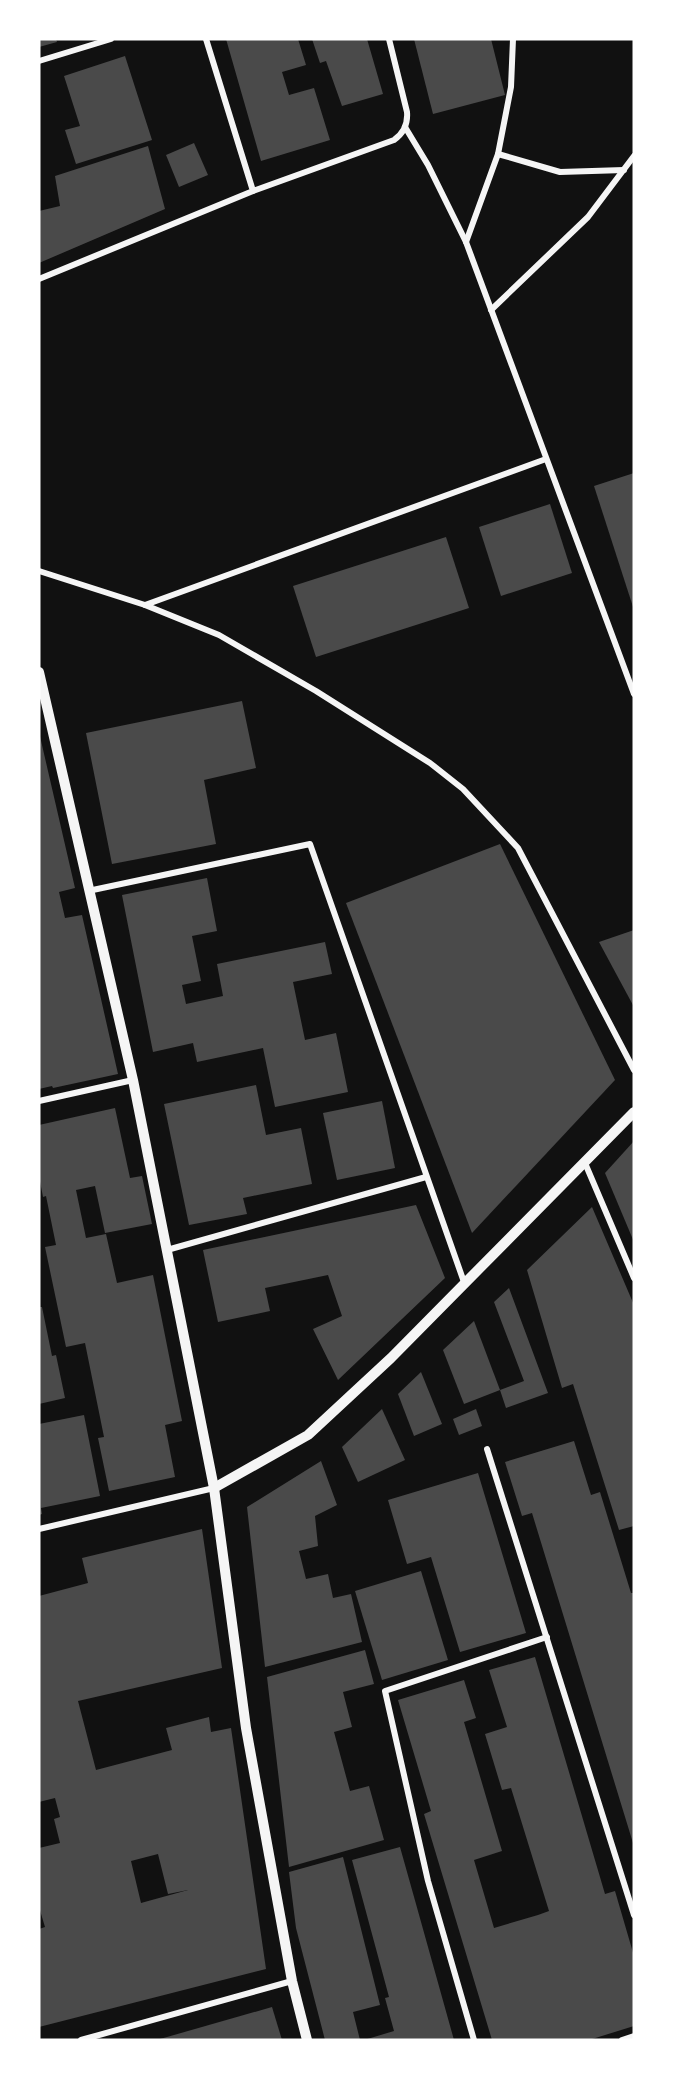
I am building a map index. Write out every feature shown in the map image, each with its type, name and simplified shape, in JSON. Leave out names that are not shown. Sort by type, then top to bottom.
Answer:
[{"type":"street","points":[[39,61],[111,39]]},
{"type":"street","points":[[206,39],[253,191]]},
{"type":"street","points":[[39,279],[253,191],[394,140],[405,128],[407,112],[389,39]]},
{"type":"street","points":[[466,242],[498,154],[511,87],[513,39]]},
{"type":"street","points":[[405,128],[428,165],[466,242],[634,694]]},
{"type":"street","points":[[498,154],[560,172],[624,170]]},
{"type":"street","points":[[491,310],[588,217],[634,156]]},
{"type":"street","points":[[146,605],[546,459]]},
{"type":"street","points":[[39,571],[146,605],[219,635],[316,691],[430,763],[464,789],[518,848],[634,1070]]},
{"type":"street","points":[[39,672],[132,1080],[214,1488],[246,1728],[292,1981],[307,2040]]},
{"type":"street","points":[[88,891],[310,844],[465,1285]]},
{"type":"street","points":[[39,1101],[132,1080]]},
{"type":"street","points":[[39,1529],[214,1488],[308,1435],[465,1285],[634,1112]]},
{"type":"street","points":[[585,1163],[634,1278]]},
{"type":"street","points":[[167,1250],[426,1177]]},
{"type":"street","points":[[488,1449],[634,1915]]},
{"type":"street","points":[[474,2040],[428,1881],[385,1691],[547,1637]]},
{"type":"street","points":[[81,2040],[292,1981]]},
{"type":"street","points":[[622,2040],[634,2036]]},
{"type":"building","points":[[39,39],[56,39],[57,42],[39,47]]},
{"type":"building","points":[[226,39],[298,39],[306,65],[282,72],[289,95],[314,88],[330,140],[261,161]]},
{"type":"building","points":[[312,39],[367,39],[383,94],[342,106],[326,61],[320,63]]},
{"type":"building","points":[[414,39],[491,39],[505,95],[433,114]]},
{"type":"building","points":[[125,56],[152,140],[76,164],[65,130],[80,126],[64,76]]},
{"type":"building","points":[[194,143],[208,175],[179,187],[166,155]]},
{"type":"building","points":[[148,146],[165,209],[39,263],[39,211],[60,206],[55,176]]},
{"type":"building","points":[[634,473],[634,610],[594,486]]},
{"type":"building","points":[[550,504],[572,573],[501,596],[479,527]]},
{"type":"building","points":[[446,537],[469,608],[316,657],[293,586]]},
{"type":"building","points":[[242,701],[256,768],[204,780],[216,844],[112,864],[86,733]]},
{"type":"building","points":[[39,732],[75,888],[59,892],[65,918],[82,915],[118,1074],[39,1089]]},
{"type":"building","points":[[500,844],[615,1080],[472,1233],[346,903]]},
{"type":"building","points":[[207,878],[217,931],[192,936],[201,981],[182,985],[186,1004],[223,996],[217,964],[325,942],[332,974],[293,982],[305,1040],[336,1033],[348,1092],[275,1107],[263,1048],[197,1062],[193,1043],[153,1052],[122,895]]},
{"type":"building","points":[[634,930],[634,1007],[599,942]]},
{"type":"building","points":[[256,1085],[266,1135],[301,1128],[312,1184],[243,1198],[247,1214],[189,1225],[164,1104]]},
{"type":"building","points":[[382,1101],[395,1168],[337,1180],[323,1113]]},
{"type":"building","points":[[115,1108],[130,1178],[142,1176],[152,1224],[105,1233],[95,1186],[76,1190],[86,1238],[106,1234],[117,1283],[153,1275],[182,1421],[165,1425],[175,1477],[109,1491],[98,1438],[104,1437],[85,1343],[66,1347],[45,1247],[56,1245],[46,1196],[43,1197],[39,1176],[39,1125]]},
{"type":"building","points":[[634,1141],[634,1242],[605,1173]]},
{"type":"building","points":[[416,1205],[445,1278],[338,1380],[313,1329],[342,1316],[328,1275],[265,1288],[270,1311],[218,1322],[203,1250]]},
{"type":"building","points":[[592,1207],[634,1305],[634,1526],[619,1530],[573,1384],[562,1388],[527,1270]]},
{"type":"building","points":[[509,1288],[548,1393],[506,1408],[500,1390],[524,1381],[494,1302]]},
{"type":"building","points":[[39,1307],[42,1307],[52,1356],[56,1355],[65,1398],[39,1404]]},
{"type":"building","points":[[474,1321],[500,1390],[464,1404],[443,1350]]},
{"type":"building","points":[[421,1372],[442,1424],[414,1436],[398,1394]]},
{"type":"building","points":[[382,1409],[405,1460],[358,1482],[342,1447]]},
{"type":"building","points":[[476,1409],[482,1426],[459,1435],[453,1419]]},
{"type":"building","points":[[84,1415],[100,1496],[41,1508],[42,1514],[39,1515],[39,1424]]},
{"type":"building","points":[[574,1441],[591,1495],[600,1492],[631,1593],[634,1593],[633,1843],[532,1513],[522,1516],[505,1462]]},
{"type":"building","points":[[321,1461],[337,1505],[315,1516],[318,1546],[299,1551],[306,1579],[328,1574],[333,1598],[351,1594],[362,1642],[265,1667],[247,1507]]},
{"type":"building","points":[[478,1473],[526,1633],[460,1652],[431,1557],[407,1564],[388,1500]]},
{"type":"building","points":[[202,1529],[222,1668],[78,1701],[96,1770],[172,1750],[166,1728],[209,1717],[211,1732],[231,1728],[266,1969],[39,2027],[39,1929],[45,1927],[39,1907],[39,1848],[60,1843],[54,1819],[60,1817],[55,1798],[39,1802],[39,1596],[88,1583],[82,1558]],"holes":[[[158,1854],[168,1894],[188,1890],[141,1903],[131,1861]]]},
{"type":"building","points":[[421,1571],[448,1660],[382,1680],[355,1591]]},
{"type":"building","points":[[365,1650],[374,1684],[343,1692],[352,1727],[334,1732],[350,1791],[369,1786],[384,1840],[289,1867],[267,1677]]},
{"type":"building","points":[[535,1657],[605,1894],[615,1891],[634,1956],[634,2026],[589,2040],[492,2040],[424,1814],[431,1811],[398,1700],[464,1680],[476,1718],[464,1722],[502,1851],[474,1860],[494,1928],[538,1915],[549,1911],[511,1788],[502,1790],[485,1734],[507,1727],[489,1670]]},
{"type":"building","points":[[400,1847],[454,2040],[364,2040],[394,2031],[385,1998],[389,1997],[352,1860]]},
{"type":"building","points":[[343,1857],[380,2005],[353,2012],[360,2040],[325,2040],[296,1928],[289,1872]]},
{"type":"building","points":[[272,2007],[282,2040],[160,2040],[160,2039]]}]
